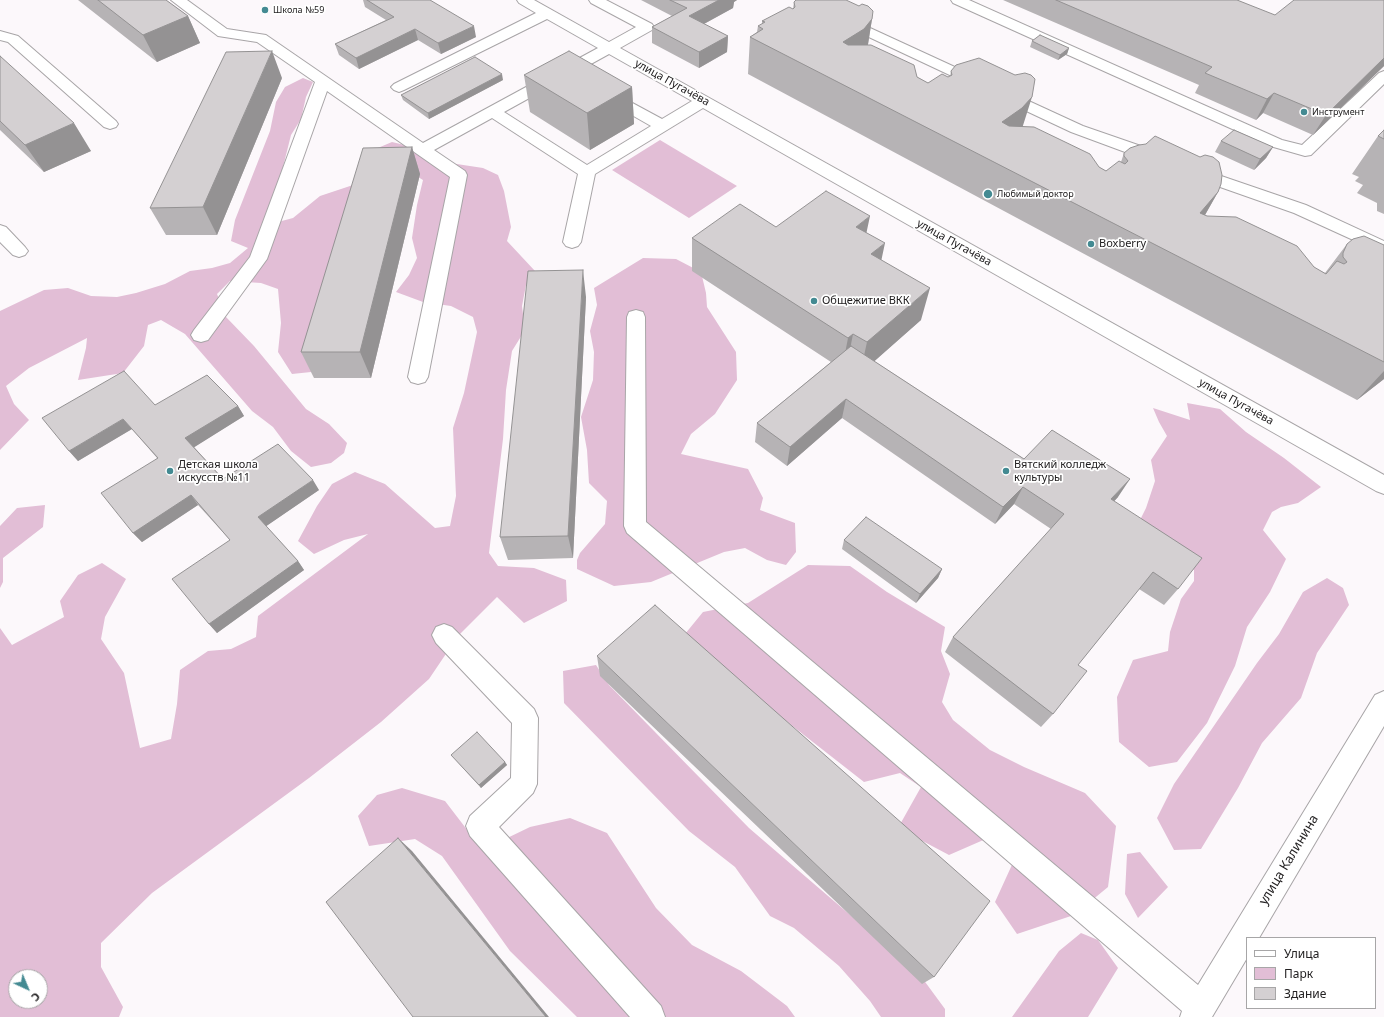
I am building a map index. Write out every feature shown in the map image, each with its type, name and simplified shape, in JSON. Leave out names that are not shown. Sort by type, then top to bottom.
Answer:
[{"type":"street","points":[[178,0],[223,33],[261,38],[459,175],[418,377]]},
{"type":"street","name":"улица Пугачёва","points":[[524,0],[1384,485]]},
{"type":"street","points":[[422,150],[647,28],[596,0]]},
{"type":"street","points":[[958,0],[1276,144],[1305,151],[1384,76]]},
{"type":"street","points":[[399,87],[547,13]]},
{"type":"street","points":[[837,17],[1076,129],[1300,209],[1384,248]]},
{"type":"street","points":[[0,36],[13,39],[110,124]]},
{"type":"street","points":[[567,71],[580,79]]},
{"type":"street","points":[[201,335],[258,259],[323,81]]},
{"type":"street","points":[[594,87],[662,126]]},
{"type":"street","points":[[572,242],[587,172],[703,101]]},
{"type":"street","points":[[492,111],[587,172]]},
{"type":"street","points":[[0,231],[19,251]]},
{"type":"street","points":[[636,317],[635,526],[1198,1012]]},
{"type":"street","points":[[444,635],[525,718],[524,784],[480,826],[650,1017]]},
{"type":"street","name":"улица Калинина","points":[[1198,1012],[1384,703]]},
{"type":"green space","points":[[303,78],[313,82],[306,97],[301,119],[291,135],[282,171],[278,222],[293,218],[320,196],[359,183],[325,336],[311,372],[292,374],[278,352],[281,323],[278,289],[261,283],[230,281],[217,294],[226,317],[254,346],[306,409],[329,424],[347,443],[344,453],[331,463],[311,467],[291,451],[273,427],[252,411],[185,334],[161,320],[148,325],[144,346],[123,373],[78,380],[87,338],[29,368],[6,386],[14,404],[29,420],[0,450],[0,311],[44,290],[68,288],[91,296],[117,297],[165,284],[190,271],[212,268],[230,263],[248,248],[231,241],[235,220],[270,131],[276,102],[285,87]]},
{"type":"green space","points":[[660,140],[737,186],[689,218],[612,170]]},
{"type":"green space","points":[[392,142],[430,151],[437,161],[483,168],[498,175],[504,191],[511,227],[507,241],[535,271],[526,285],[522,306],[525,330],[512,351],[506,390],[503,439],[489,553],[498,566],[534,568],[566,580],[567,601],[524,623],[497,597],[458,636],[429,679],[381,722],[309,778],[152,893],[101,943],[101,967],[123,1007],[119,1017],[0,1017],[0,628],[12,645],[64,617],[60,601],[78,575],[102,563],[126,579],[105,617],[101,639],[124,673],[140,748],[171,739],[177,704],[180,670],[208,651],[231,649],[256,637],[258,616],[368,534],[344,540],[314,554],[298,541],[317,506],[332,484],[355,472],[385,484],[435,528],[450,526],[456,496],[453,428],[464,393],[477,332],[473,317],[451,306],[423,302],[396,292],[409,275],[417,258],[412,238],[417,205],[423,180],[373,150]]},
{"type":"green space","points":[[643,258],[676,259],[701,272],[706,293],[707,307],[736,352],[737,380],[715,414],[691,434],[681,454],[748,469],[763,498],[760,510],[795,523],[796,552],[786,565],[767,560],[745,548],[724,552],[651,582],[614,586],[577,569],[577,560],[580,553],[605,524],[607,501],[589,483],[587,450],[581,417],[593,380],[594,352],[590,331],[597,305],[594,288]]},
{"type":"green space","points":[[1187,403],[1220,409],[1246,432],[1284,458],[1321,487],[1298,503],[1281,507],[1272,512],[1263,530],[1286,559],[1270,592],[1247,627],[1235,666],[1207,723],[1177,762],[1149,767],[1119,742],[1117,697],[1133,660],[1168,651],[1170,632],[1181,599],[1194,581],[1194,570],[1135,530],[1146,508],[1155,481],[1151,460],[1167,436],[1153,408],[1190,420]]},
{"type":"green space","points":[[45,505],[43,527],[3,558],[3,582],[0,588],[0,526],[17,508]]},
{"type":"green space","points":[[808,565],[850,566],[887,592],[945,627],[941,651],[950,674],[942,702],[953,720],[990,750],[1024,767],[1085,793],[1116,826],[1108,887],[1074,915],[1017,934],[995,902],[1016,856],[988,838],[949,855],[898,828],[921,787],[900,773],[864,782],[717,667],[685,634],[703,612],[748,603]]},
{"type":"green space","points":[[1327,578],[1343,588],[1349,605],[1317,653],[1301,698],[1262,743],[1238,788],[1201,849],[1174,850],[1157,818],[1174,784],[1257,663],[1279,634],[1303,592]]},
{"type":"green space","points":[[596,665],[609,685],[749,828],[920,975],[945,1009],[945,1017],[881,1017],[870,1001],[839,966],[794,928],[770,916],[735,867],[689,831],[564,703],[563,671]]},
{"type":"green space","points":[[402,788],[445,801],[468,831],[501,841],[530,827],[570,818],[607,833],[656,908],[692,945],[741,971],[787,1006],[795,1017],[577,1017],[510,951],[442,856],[415,839],[369,846],[358,816],[377,795]]},
{"type":"green space","points":[[1140,852],[1168,887],[1138,918],[1125,894],[1127,854]]},
{"type":"green space","points":[[1081,933],[1098,940],[1118,968],[1088,1017],[1012,1017],[1059,951]]},
{"type":"building","points":[[98,0],[166,0],[188,16],[143,35]]},
{"type":"building","points":[[367,0],[430,0],[474,26],[438,43],[415,29],[356,58],[335,44],[394,17]]},
{"type":"building","points":[[670,0],[719,0],[689,16],[728,36],[699,52],[652,27],[687,8]]},
{"type":"building","points":[[796,0],[846,0],[859,6],[862,4],[868,6],[873,11],[872,19],[864,29],[843,42],[848,45],[871,45],[914,65],[917,77],[928,83],[942,74],[948,77],[952,75],[951,71],[956,65],[979,58],[1015,75],[1025,73],[1031,75],[1035,79],[1032,97],[1022,108],[1002,122],[1009,126],[1034,127],[1090,154],[1099,167],[1106,171],[1119,161],[1125,164],[1128,161],[1124,156],[1124,153],[1130,148],[1146,144],[1155,136],[1200,157],[1205,155],[1213,157],[1219,162],[1222,175],[1221,184],[1218,192],[1200,213],[1207,216],[1236,217],[1297,246],[1314,267],[1326,274],[1337,261],[1344,264],[1347,262],[1343,257],[1343,253],[1347,244],[1353,239],[1364,236],[1384,245],[1384,362],[750,37],[763,29],[758,26],[765,22],[762,21],[789,7],[793,9],[795,7],[794,2]]},
{"type":"building","points":[[1056,0],[1237,0],[1275,15],[1294,0],[1384,0],[1384,58],[1326,115],[1274,93],[1267,99],[1205,73],[1212,67]]},
{"type":"building","points":[[1040,35],[1069,48],[1060,55],[1032,41]]},
{"type":"building","points":[[272,51],[203,207],[150,208],[226,52]]},
{"type":"building","points":[[569,51],[632,87],[587,113],[524,75]]},
{"type":"building","points":[[0,56],[74,123],[25,145],[0,121]]},
{"type":"building","points":[[475,57],[502,74],[428,113],[401,95]]},
{"type":"building","points":[[1234,130],[1273,147],[1260,159],[1221,141]]},
{"type":"building","points":[[1384,130],[1384,139],[1378,136]]},
{"type":"building","points":[[412,147],[360,352],[301,352],[363,148]]},
{"type":"building","points":[[826,191],[870,216],[856,227],[885,243],[871,254],[930,288],[867,342],[853,334],[848,338],[692,238],[740,204],[776,227]]},
{"type":"building","points":[[583,270],[568,536],[500,537],[528,271]]},
{"type":"building","points":[[851,346],[1024,459],[1052,430],[1130,479],[1111,499],[1202,558],[1178,589],[1153,572],[1078,665],[1087,671],[1053,714],[953,637],[1064,514],[1023,487],[1003,507],[846,399],[790,447],[757,423]]},
{"type":"building","points":[[124,371],[155,405],[207,375],[238,406],[185,438],[223,479],[278,444],[313,480],[258,517],[298,561],[209,624],[172,579],[230,540],[191,495],[133,533],[101,493],[158,458],[123,419],[69,451],[42,418]]},
{"type":"building","points":[[866,517],[942,569],[920,594],[844,540]]},
{"type":"building","points":[[655,605],[990,901],[934,977],[597,656]]},
{"type":"building","points":[[477,732],[505,762],[479,785],[451,755]]},
{"type":"building","points":[[398,838],[546,1017],[413,1017],[326,902]]},
{"type":"place","name":"Школа №59","points":[[265,10]]},
{"type":"place","name":"Инструмент","points":[[1304,112]]},
{"type":"place","name":"Любимый доктор","points":[[988,194]]},
{"type":"place","name":"Boxberry","points":[[1091,244]]},
{"type":"place","name":"Общежитие ВКК","points":[[814,301]]},
{"type":"place","name":"Детская школа искусств №11","points":[[170,471]]},
{"type":"place","name":"Вятский колледж культуры","points":[[1006,471]]}]
